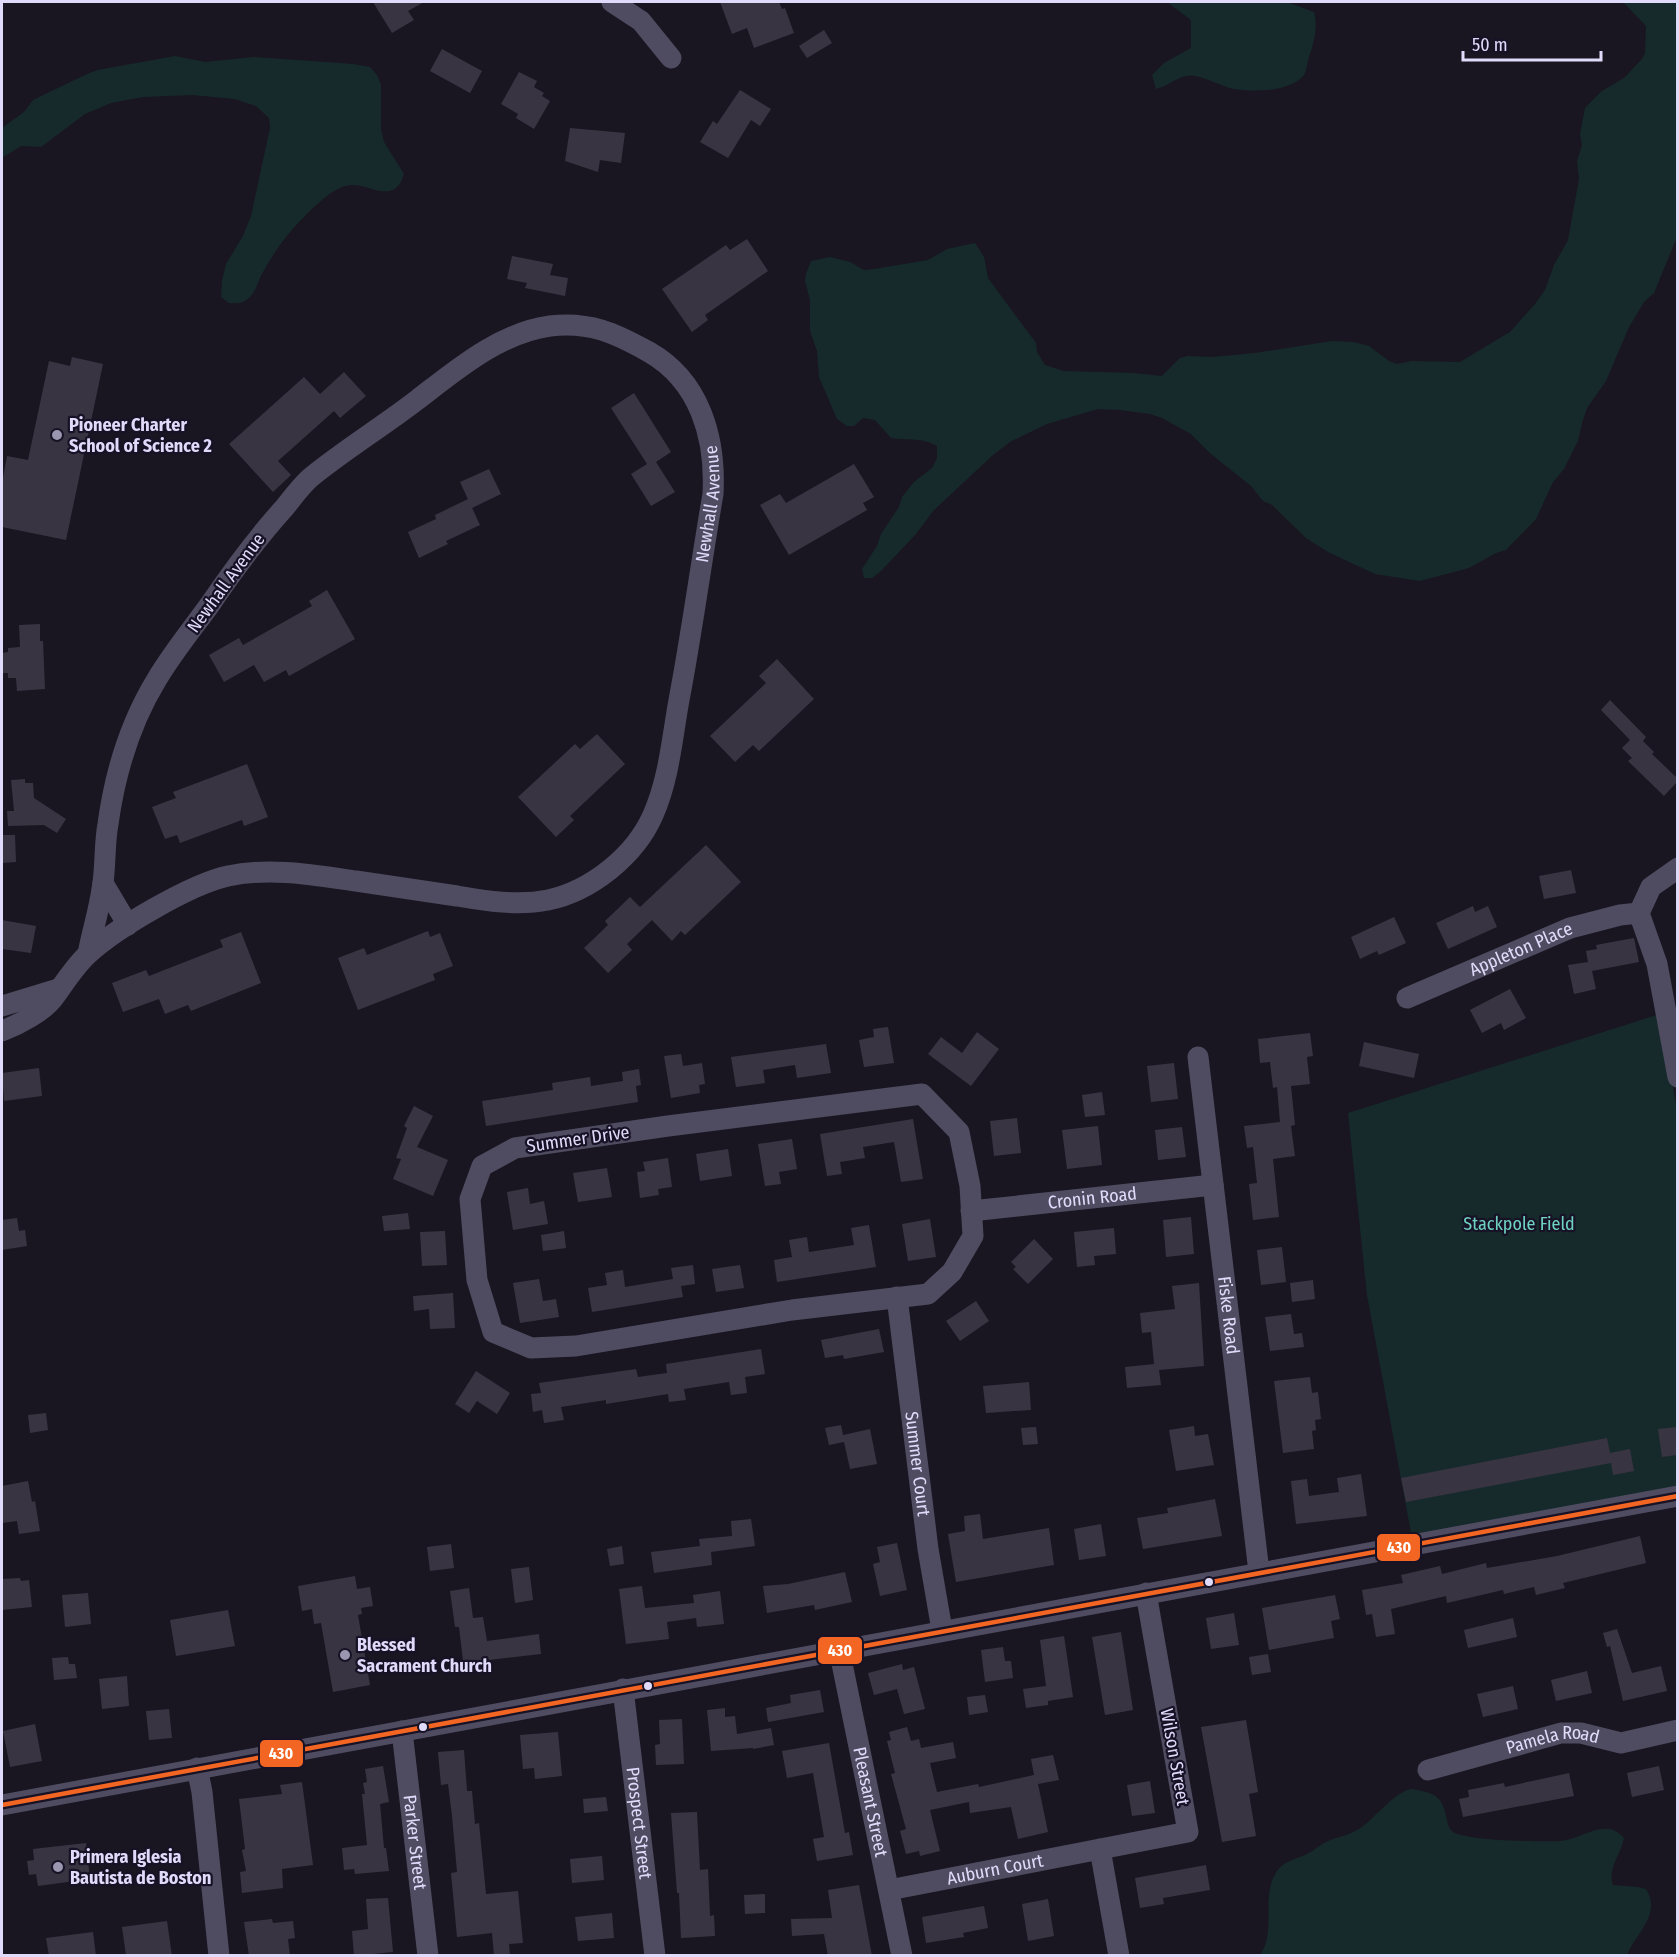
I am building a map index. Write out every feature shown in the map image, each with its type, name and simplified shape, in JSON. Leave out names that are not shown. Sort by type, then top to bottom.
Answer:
[{"type":"street","points":[[612,2],[638,18],[671,58]]},
{"type":"street","name":"Newhall Avenue","points":[[2,1031],[23,1022],[38,1011],[55,996],[58,989],[88,954],[128,925],[165,903],[206,883],[227,876],[264,872],[312,874],[483,900],[529,902],[564,896],[585,886],[627,854],[641,836],[652,816],[668,766],[713,494],[714,467],[711,444],[696,402],[685,383],[672,369],[657,357],[618,336],[593,326],[572,325],[531,330],[490,348],[446,377],[308,480],[259,536],[161,672],[144,701],[122,756],[108,825],[103,883],[88,954]]},
{"type":"street","points":[[1677,868],[1651,887],[1639,914],[1656,964],[1677,1077]]},
{"type":"street","points":[[103,883],[128,925]]},
{"type":"street","name":"Appleton Place","points":[[1407,998],[1570,928],[1620,915],[1639,914]]},
{"type":"street","points":[[2,1006],[58,989]]},
{"type":"street","name":"Fiske Road","points":[[1198,1057],[1259,1572]]},
{"type":"street","name":"Summer Drive","points":[[922,1094],[958,1132],[970,1186],[974,1236],[952,1272],[928,1294],[897,1297],[792,1310],[576,1346],[531,1348],[493,1332],[477,1280],[470,1198],[482,1166],[515,1148],[922,1094]]},
{"type":"street","name":"Cronin Road","points":[[971,1212],[1213,1185]]},
{"type":"street","name":"Summer Court","points":[[897,1297],[928,1550],[942,1630]]},
{"type":"street","points":[[2,1805],[1677,1496]]},
{"type":"street","name":"Wilson Street","points":[[1100,1849],[1188,1833],[1146,1593]]},
{"type":"street","name":"Pleasant Street","points":[[839,1649],[902,1956]]},
{"type":"street","name":"Prospect Street","points":[[623,1689],[655,1956]]},
{"type":"street","name":"Pamela Road","points":[[1428,1770],[1561,1733],[1581,1733],[1621,1743],[1677,1730]]},
{"type":"street","name":"Parker Street","points":[[402,1731],[428,1956]]},
{"type":"street","points":[[197,1768],[202,1792],[219,1956]]},
{"type":"street","points":[[1100,1849],[1119,1956]]},
{"type":"street","name":"Auburn Court","points":[[889,1890],[1100,1849]]},
{"type":"green space","points":[[1167,2],[1287,2],[1314,12],[1315,34],[1304,75],[1290,85],[1271,90],[1234,89],[1195,76],[1185,76],[1156,89],[1152,75],[1164,63],[1191,48],[1191,20]]},
{"type":"green space","points":[[1623,2],[1677,2],[1677,237],[1654,293],[1644,302],[1629,327],[1606,381],[1587,408],[1578,441],[1564,469],[1553,482],[1536,519],[1506,550],[1469,568],[1420,581],[1375,574],[1328,552],[1306,538],[1191,434],[1150,414],[1098,409],[1047,424],[1010,442],[933,511],[916,534],[880,572],[872,578],[864,578],[862,569],[877,546],[881,534],[899,507],[902,497],[914,482],[932,468],[937,458],[937,446],[920,440],[891,438],[875,420],[863,418],[854,426],[847,426],[837,419],[819,377],[817,351],[810,331],[810,300],[805,281],[811,261],[830,257],[850,262],[864,270],[874,269],[928,260],[947,249],[975,243],[984,257],[988,278],[1036,343],[1037,352],[1045,365],[1063,371],[1162,376],[1180,358],[1188,356],[1212,357],[1255,353],[1332,341],[1353,342],[1369,346],[1389,361],[1397,364],[1412,361],[1460,362],[1510,332],[1535,304],[1545,290],[1554,265],[1568,240],[1579,179],[1577,161],[1582,145],[1580,134],[1585,108],[1602,91],[1624,78],[1645,53],[1646,26]]},
{"type":"green space","points":[[175,56],[205,62],[254,57],[370,67],[377,75],[381,85],[381,129],[384,142],[404,174],[399,184],[393,190],[386,191],[362,186],[345,186],[329,195],[287,235],[261,275],[250,297],[243,302],[229,303],[221,297],[222,281],[226,264],[243,236],[251,216],[270,128],[269,118],[256,106],[235,99],[192,95],[143,97],[111,103],[85,114],[41,147],[21,146],[2,158],[2,128],[24,112],[33,100],[98,70]]},
{"type":"green space","name":"Stackpole Field","points":[[1660,1014],[1678,1116],[1677,1494],[1412,1538],[1367,1295],[1348,1113]]},
{"type":"green space","points":[[1413,1789],[1437,1797],[1443,1806],[1450,1828],[1461,1835],[1504,1840],[1560,1841],[1601,1829],[1617,1832],[1624,1838],[1613,1867],[1613,1885],[1646,1889],[1651,1907],[1646,1923],[1627,1955],[1260,1955],[1267,1936],[1272,1881],[1282,1865],[1308,1854],[1324,1843],[1359,1829],[1392,1799]]},
{"type":"building","points":[[373,2],[424,2],[408,11],[414,20],[392,33]]},
{"type":"building","points":[[720,2],[779,2],[782,9],[785,8],[794,33],[754,48],[747,28],[732,34]]},
{"type":"building","points":[[824,30],[832,43],[807,58],[799,46]]},
{"type":"building","points":[[442,49],[482,71],[470,93],[430,71]]},
{"type":"building","points":[[519,72],[537,81],[534,87],[544,93],[542,96],[550,101],[534,129],[516,118],[518,114],[501,104]]},
{"type":"building","points":[[740,90],[771,109],[760,126],[751,120],[728,158],[700,142],[713,121],[717,124]]},
{"type":"building","points":[[570,128],[625,133],[621,163],[600,160],[598,172],[565,161]]},
{"type":"building","points":[[747,239],[768,271],[705,315],[708,320],[692,332],[662,289],[726,245],[730,250]]},
{"type":"building","points":[[512,256],[553,264],[550,275],[568,278],[565,296],[525,288],[527,283],[507,279]]},
{"type":"building","points":[[72,357],[103,364],[66,540],[2,527],[2,483],[7,456],[28,460],[49,361],[70,366]]},
{"type":"building","points":[[344,372],[366,396],[340,418],[334,411],[278,461],[291,475],[273,492],[229,444],[304,377],[320,394]]},
{"type":"building","points":[[634,393],[671,452],[656,462],[675,492],[651,506],[631,474],[647,464],[611,408]]},
{"type":"building","points":[[854,464],[874,497],[863,503],[867,510],[789,555],[760,505],[780,494],[786,503]]},
{"type":"building","points":[[489,469],[501,494],[472,508],[460,482]]},
{"type":"building","points":[[468,499],[480,525],[446,541],[448,544],[419,558],[408,532],[436,519],[435,515]]},
{"type":"building","points":[[327,590],[355,639],[289,676],[286,670],[264,682],[254,665],[224,682],[209,655],[239,638],[243,645],[312,606],[309,601]]},
{"type":"building","points":[[40,624],[45,689],[17,691],[16,678],[8,678],[8,673],[2,673],[2,653],[8,652],[8,648],[20,647],[19,625]]},
{"type":"building","points":[[777,659],[814,699],[759,751],[753,745],[735,762],[710,736],[766,683],[759,676]]},
{"type":"building","points":[[1610,700],[1646,737],[1643,741],[1654,752],[1652,754],[1677,778],[1677,782],[1664,796],[1628,761],[1632,758],[1622,748],[1630,740],[1601,710]]},
{"type":"building","points":[[597,734],[625,764],[570,816],[574,820],[556,837],[518,797],[575,744],[580,749]]},
{"type":"building","points":[[247,764],[268,817],[244,826],[242,820],[180,843],[177,835],[165,839],[152,807],[176,798],[173,792]]},
{"type":"building","points":[[25,779],[25,783],[33,783],[34,798],[66,819],[57,833],[44,825],[8,826],[7,811],[14,811],[11,780]]},
{"type":"building","points":[[2,835],[15,835],[16,862],[2,863]]},
{"type":"building","points":[[706,845],[741,882],[685,935],[681,931],[672,941],[652,920],[627,944],[632,950],[608,973],[584,948],[608,925],[605,921],[630,897],[640,907]]},
{"type":"building","points":[[1571,870],[1576,893],[1544,899],[1539,876]]},
{"type":"building","points":[[1473,906],[1475,912],[1488,906],[1497,927],[1448,949],[1436,923]]},
{"type":"building","points":[[1394,917],[1406,943],[1379,955],[1377,951],[1360,959],[1351,937]]},
{"type":"building","points":[[2,920],[36,926],[31,953],[2,949]]},
{"type":"building","points":[[428,931],[430,937],[440,933],[453,966],[433,974],[435,980],[358,1010],[338,958],[364,948],[367,955]]},
{"type":"building","points":[[241,932],[261,983],[191,1011],[188,1005],[165,1014],[159,999],[123,1012],[112,983],[146,970],[149,976],[223,947],[220,940]]},
{"type":"building","points":[[1634,938],[1639,962],[1592,971],[1596,989],[1574,994],[1568,965],[1588,962],[1586,951],[1597,949],[1596,945]]},
{"type":"building","points":[[1510,989],[1526,1018],[1504,1030],[1501,1023],[1482,1033],[1470,1010]]},
{"type":"building","points":[[888,1027],[894,1063],[864,1067],[859,1040],[874,1037],[873,1029]]},
{"type":"building","points":[[977,1032],[999,1049],[971,1086],[928,1054],[941,1037],[962,1053]]},
{"type":"building","points":[[1310,1033],[1313,1056],[1307,1057],[1310,1084],[1291,1086],[1295,1125],[1291,1126],[1295,1156],[1273,1159],[1279,1217],[1253,1220],[1249,1184],[1257,1183],[1253,1147],[1247,1148],[1244,1126],[1280,1122],[1277,1087],[1273,1088],[1270,1062],[1260,1063],[1258,1039]]},
{"type":"building","points":[[1364,1042],[1419,1054],[1414,1078],[1359,1066]]},
{"type":"building","points":[[826,1044],[831,1073],[797,1078],[795,1065],[763,1070],[765,1083],[736,1087],[731,1057]]},
{"type":"building","points":[[681,1054],[683,1066],[702,1063],[705,1084],[699,1085],[700,1093],[671,1098],[664,1056]]},
{"type":"building","points":[[1174,1063],[1178,1099],[1151,1102],[1147,1066]]},
{"type":"building","points":[[39,1068],[42,1096],[4,1101],[2,1073]]},
{"type":"building","points":[[639,1069],[641,1085],[636,1086],[638,1102],[486,1126],[482,1101],[553,1090],[552,1083],[590,1077],[591,1086],[623,1081],[622,1072]]},
{"type":"building","points":[[1102,1092],[1105,1115],[1085,1117],[1082,1095]]},
{"type":"building","points":[[414,1106],[433,1116],[417,1147],[448,1160],[433,1196],[393,1179],[401,1159],[396,1158],[407,1128],[404,1126]]},
{"type":"building","points":[[1017,1118],[1021,1153],[994,1156],[990,1121]]},
{"type":"building","points":[[913,1119],[923,1179],[901,1182],[894,1142],[863,1147],[865,1158],[840,1162],[842,1174],[827,1176],[820,1134]]},
{"type":"building","points":[[1098,1126],[1102,1165],[1067,1169],[1062,1130]]},
{"type":"building","points":[[1182,1127],[1186,1157],[1158,1160],[1155,1130]]},
{"type":"building","points":[[792,1139],[797,1169],[779,1172],[781,1184],[765,1186],[758,1144]]},
{"type":"building","points":[[728,1149],[732,1176],[700,1181],[696,1154]]},
{"type":"building","points":[[668,1158],[672,1187],[658,1189],[659,1195],[640,1198],[637,1172],[645,1171],[643,1162]]},
{"type":"building","points":[[607,1168],[612,1197],[578,1202],[573,1173]]},
{"type":"building","points":[[528,1188],[530,1204],[544,1201],[548,1224],[513,1230],[507,1192]]},
{"type":"building","points":[[408,1213],[410,1229],[384,1231],[382,1216]]},
{"type":"building","points":[[1191,1217],[1194,1254],[1166,1257],[1163,1220]]},
{"type":"building","points":[[17,1218],[19,1231],[25,1230],[27,1246],[2,1250],[2,1220]]},
{"type":"building","points":[[930,1219],[936,1257],[908,1261],[902,1224]]},
{"type":"building","points":[[869,1225],[876,1267],[777,1282],[774,1260],[792,1257],[789,1240],[807,1237],[809,1252],[854,1245],[851,1228]]},
{"type":"building","points":[[1114,1228],[1116,1254],[1094,1256],[1095,1265],[1077,1267],[1074,1232]]},
{"type":"building","points":[[445,1231],[447,1265],[422,1266],[420,1232]]},
{"type":"building","points":[[564,1231],[566,1248],[543,1251],[541,1235]]},
{"type":"building","points":[[1034,1239],[1053,1259],[1028,1284],[1013,1269],[1016,1267],[1011,1262]]},
{"type":"building","points":[[1282,1247],[1286,1282],[1261,1285],[1257,1250]]},
{"type":"building","points":[[693,1265],[695,1284],[681,1286],[683,1297],[592,1312],[588,1288],[607,1285],[605,1273],[623,1270],[625,1287],[673,1279],[671,1268]]},
{"type":"building","points":[[740,1265],[744,1288],[716,1292],[712,1269]]},
{"type":"building","points":[[539,1279],[543,1301],[556,1299],[559,1317],[520,1323],[513,1283]]},
{"type":"building","points":[[1313,1280],[1315,1299],[1292,1302],[1290,1283]]},
{"type":"building","points":[[1199,1283],[1204,1366],[1159,1370],[1161,1385],[1127,1388],[1125,1367],[1154,1364],[1151,1332],[1142,1333],[1140,1313],[1175,1309],[1172,1286]]},
{"type":"building","points":[[453,1293],[455,1328],[430,1329],[429,1309],[414,1311],[413,1296]]},
{"type":"building","points":[[976,1301],[989,1321],[960,1341],[946,1321]]},
{"type":"building","points":[[1291,1314],[1294,1334],[1302,1333],[1304,1347],[1270,1351],[1265,1317]]},
{"type":"building","points":[[879,1329],[884,1352],[844,1359],[843,1355],[825,1358],[821,1340]]},
{"type":"building","points":[[761,1349],[765,1374],[745,1377],[747,1393],[731,1395],[729,1382],[684,1389],[686,1400],[669,1402],[668,1394],[606,1404],[606,1400],[561,1407],[564,1420],[544,1423],[542,1410],[533,1412],[531,1394],[541,1393],[539,1383],[636,1369],[638,1377],[667,1373],[666,1364]]},
{"type":"building","points":[[476,1371],[510,1393],[497,1414],[477,1401],[469,1413],[455,1404]]},
{"type":"building","points":[[1310,1377],[1312,1393],[1318,1392],[1321,1419],[1315,1420],[1316,1430],[1312,1431],[1314,1449],[1283,1453],[1274,1381]]},
{"type":"building","points":[[1029,1382],[1031,1410],[986,1413],[983,1386]]},
{"type":"building","points":[[46,1413],[48,1430],[30,1433],[28,1415]]},
{"type":"building","points":[[841,1425],[843,1435],[870,1429],[877,1464],[850,1469],[844,1442],[829,1445],[825,1428]]},
{"type":"building","points":[[1194,1426],[1195,1436],[1208,1434],[1214,1465],[1176,1471],[1169,1430]]},
{"type":"building","points":[[1036,1427],[1038,1444],[1023,1445],[1021,1428]]},
{"type":"building","points":[[1677,1427],[1677,1455],[1662,1457],[1658,1429]]},
{"type":"building","points":[[1607,1438],[1610,1453],[1630,1449],[1634,1471],[1613,1475],[1611,1463],[1406,1502],[1401,1478]]},
{"type":"building","points":[[1361,1474],[1367,1516],[1296,1524],[1291,1481],[1307,1479],[1309,1496],[1339,1492],[1337,1478]]},
{"type":"building","points":[[28,1481],[32,1502],[35,1501],[40,1531],[19,1534],[17,1521],[2,1523],[2,1486]]},
{"type":"building","points":[[1215,1499],[1222,1536],[1143,1549],[1137,1518],[1168,1513],[1167,1508]]},
{"type":"building","points":[[980,1514],[983,1539],[1049,1528],[1054,1565],[956,1582],[948,1534],[965,1531],[964,1516]]},
{"type":"building","points":[[751,1519],[755,1546],[711,1552],[712,1565],[654,1573],[651,1552],[700,1546],[699,1539],[732,1536],[731,1521]]},
{"type":"building","points":[[1101,1524],[1106,1556],[1079,1560],[1074,1529]]},
{"type":"building","points":[[1640,1536],[1646,1563],[1563,1583],[1565,1588],[1536,1595],[1534,1587],[1504,1594],[1503,1590],[1447,1603],[1446,1596],[1391,1609],[1395,1634],[1376,1637],[1372,1614],[1366,1615],[1362,1590],[1403,1583],[1401,1575],[1440,1566],[1442,1574],[1486,1563],[1487,1568],[1557,1556]]},
{"type":"building","points":[[897,1543],[907,1590],[880,1596],[873,1564],[880,1562],[877,1547]]},
{"type":"building","points":[[451,1544],[454,1568],[430,1571],[427,1547]]},
{"type":"building","points":[[622,1546],[624,1564],[610,1566],[607,1549]]},
{"type":"building","points":[[529,1567],[533,1600],[515,1603],[511,1569]]},
{"type":"building","points":[[845,1572],[852,1602],[815,1610],[814,1605],[767,1613],[763,1586],[788,1584]]},
{"type":"building","name":"Blessed Sacrament Church","points":[[355,1576],[357,1589],[370,1587],[373,1606],[361,1608],[362,1614],[358,1615],[370,1685],[333,1692],[321,1623],[314,1624],[312,1609],[302,1611],[298,1586]]},
{"type":"building","points":[[20,1578],[21,1581],[29,1580],[32,1607],[2,1610],[2,1579]]},
{"type":"building","points":[[642,1586],[645,1608],[694,1603],[693,1595],[720,1591],[724,1624],[697,1627],[696,1618],[667,1622],[669,1639],[626,1644],[619,1589]]},
{"type":"building","points":[[469,1588],[473,1618],[483,1617],[487,1641],[539,1634],[541,1654],[489,1660],[490,1666],[464,1669],[459,1627],[455,1627],[450,1591]]},
{"type":"building","points":[[88,1593],[91,1624],[65,1627],[62,1595]]},
{"type":"building","points":[[1335,1595],[1340,1619],[1331,1621],[1334,1638],[1269,1650],[1262,1608]]},
{"type":"building","points":[[228,1610],[235,1646],[176,1656],[170,1620]]},
{"type":"building","points":[[1234,1613],[1239,1645],[1211,1649],[1206,1618]]},
{"type":"building","points":[[1513,1618],[1517,1637],[1468,1648],[1464,1630]]},
{"type":"building","points":[[1617,1629],[1632,1673],[1661,1666],[1667,1691],[1623,1701],[1610,1646],[1607,1647],[1603,1633]]},
{"type":"building","points":[[1121,1632],[1133,1710],[1105,1715],[1092,1637]]},
{"type":"building","points":[[1064,1636],[1073,1697],[1048,1701],[1048,1705],[1026,1708],[1023,1689],[1046,1686],[1040,1640]]},
{"type":"building","points":[[1003,1647],[1005,1661],[1011,1661],[1013,1678],[985,1682],[981,1650]]},
{"type":"building","points":[[1268,1654],[1271,1672],[1252,1675],[1249,1657]]},
{"type":"building","points":[[68,1657],[69,1664],[75,1664],[77,1678],[54,1680],[52,1658]]},
{"type":"building","points":[[902,1664],[903,1670],[914,1667],[925,1709],[904,1714],[897,1689],[874,1695],[868,1673]]},
{"type":"building","points":[[1587,1671],[1592,1693],[1556,1701],[1551,1680]]},
{"type":"building","points":[[127,1676],[129,1706],[102,1709],[99,1679]]},
{"type":"building","points":[[1513,1686],[1518,1709],[1483,1717],[1477,1694]]},
{"type":"building","points":[[820,1690],[824,1712],[768,1722],[766,1708],[791,1703],[790,1695]]},
{"type":"building","points":[[985,1695],[988,1712],[969,1715],[967,1697]]},
{"type":"building","points":[[725,1708],[725,1717],[735,1716],[737,1734],[771,1728],[774,1745],[753,1749],[711,1751],[707,1710]]},
{"type":"building","points":[[169,1709],[172,1738],[149,1740],[146,1711]]},
{"type":"building","points":[[682,1719],[684,1764],[656,1765],[655,1745],[660,1744],[659,1720]]},
{"type":"building","points":[[1246,1720],[1258,1792],[1249,1794],[1256,1836],[1222,1842],[1201,1727]]},
{"type":"building","points":[[35,1724],[42,1761],[10,1767],[3,1731]]},
{"type":"building","points":[[907,1727],[911,1741],[919,1739],[921,1748],[953,1742],[956,1758],[930,1763],[937,1792],[978,1784],[979,1787],[1034,1775],[1031,1759],[1053,1755],[1059,1780],[1038,1784],[1048,1832],[1018,1839],[1011,1807],[970,1813],[969,1802],[930,1810],[940,1851],[920,1856],[919,1851],[906,1854],[900,1831],[906,1829],[891,1774],[895,1773],[887,1741],[891,1740],[889,1732]]},
{"type":"building","points":[[558,1732],[562,1776],[535,1779],[534,1768],[523,1769],[520,1735]]},
{"type":"building","points":[[829,1743],[845,1833],[849,1832],[853,1855],[817,1861],[813,1839],[824,1837],[813,1773],[787,1778],[782,1751]]},
{"type":"building","points":[[464,1750],[467,1791],[472,1791],[475,1824],[479,1823],[486,1894],[518,1891],[523,1943],[509,1944],[510,1956],[494,1956],[492,1933],[457,1937],[451,1873],[457,1872],[452,1816],[448,1784],[441,1785],[438,1752]]},
{"type":"building","points":[[383,1766],[389,1802],[380,1804],[384,1848],[386,1848],[389,1871],[355,1874],[354,1869],[344,1870],[342,1848],[367,1845],[362,1794],[365,1794],[363,1783],[367,1782],[365,1769]]},
{"type":"building","points":[[1659,1766],[1664,1790],[1632,1797],[1627,1773]]},
{"type":"building","points":[[1569,1773],[1574,1796],[1463,1817],[1459,1799],[1469,1797],[1468,1790],[1504,1783],[1505,1787]]},
{"type":"building","points":[[1150,1781],[1155,1813],[1132,1816],[1127,1785]]},
{"type":"building","points":[[302,1782],[313,1865],[282,1869],[283,1888],[242,1893],[240,1872],[246,1871],[242,1850],[245,1849],[239,1799],[282,1794],[280,1785]]},
{"type":"building","points":[[606,1797],[608,1811],[584,1813],[583,1799]]},
{"type":"building","points":[[697,1812],[700,1870],[708,1869],[710,1916],[714,1915],[715,1936],[681,1938],[671,1813]]},
{"type":"building","name":"Primera Iglesia Bautista de Boston","points":[[86,1843],[90,1879],[38,1886],[36,1874],[29,1875],[27,1861],[34,1860],[33,1849]]},
{"type":"building","points":[[602,1856],[604,1880],[572,1883],[570,1859]]},
{"type":"building","points":[[1206,1865],[1210,1890],[1163,1898],[1164,1904],[1140,1908],[1135,1878]]},
{"type":"building","points":[[859,1885],[872,1956],[828,1956],[824,1934],[792,1936],[791,1919],[832,1918],[828,1890]]},
{"type":"building","points":[[765,1894],[765,1913],[745,1914],[744,1895]]},
{"type":"building","points":[[388,1898],[393,1952],[354,1956],[352,1931],[368,1929],[366,1899]]},
{"type":"building","points":[[1048,1899],[1054,1936],[1028,1941],[1022,1904]]},
{"type":"building","points":[[984,1906],[988,1928],[963,1933],[964,1937],[926,1943],[922,1917]]},
{"type":"building","points":[[612,1913],[614,1938],[578,1941],[575,1917]]},
{"type":"building","points":[[272,1919],[273,1923],[293,1921],[295,1938],[288,1939],[290,1956],[249,1956],[244,1922]]},
{"type":"building","points":[[167,1921],[172,1956],[126,1956],[122,1927]]},
{"type":"building","points":[[93,1932],[96,1956],[49,1956],[46,1938]]},
{"type":"transit line","name":"430","points":[[2,1805],[1678,1496]]},
{"type":"place","name":"Pioneer Charter School of Science 2","points":[[57,435]]},
{"type":"place","name":"Blessed Sacrament Church","points":[[345,1655]]},
{"type":"place","name":"Primera Iglesia Bautista de Boston","points":[[58,1867]]}]
